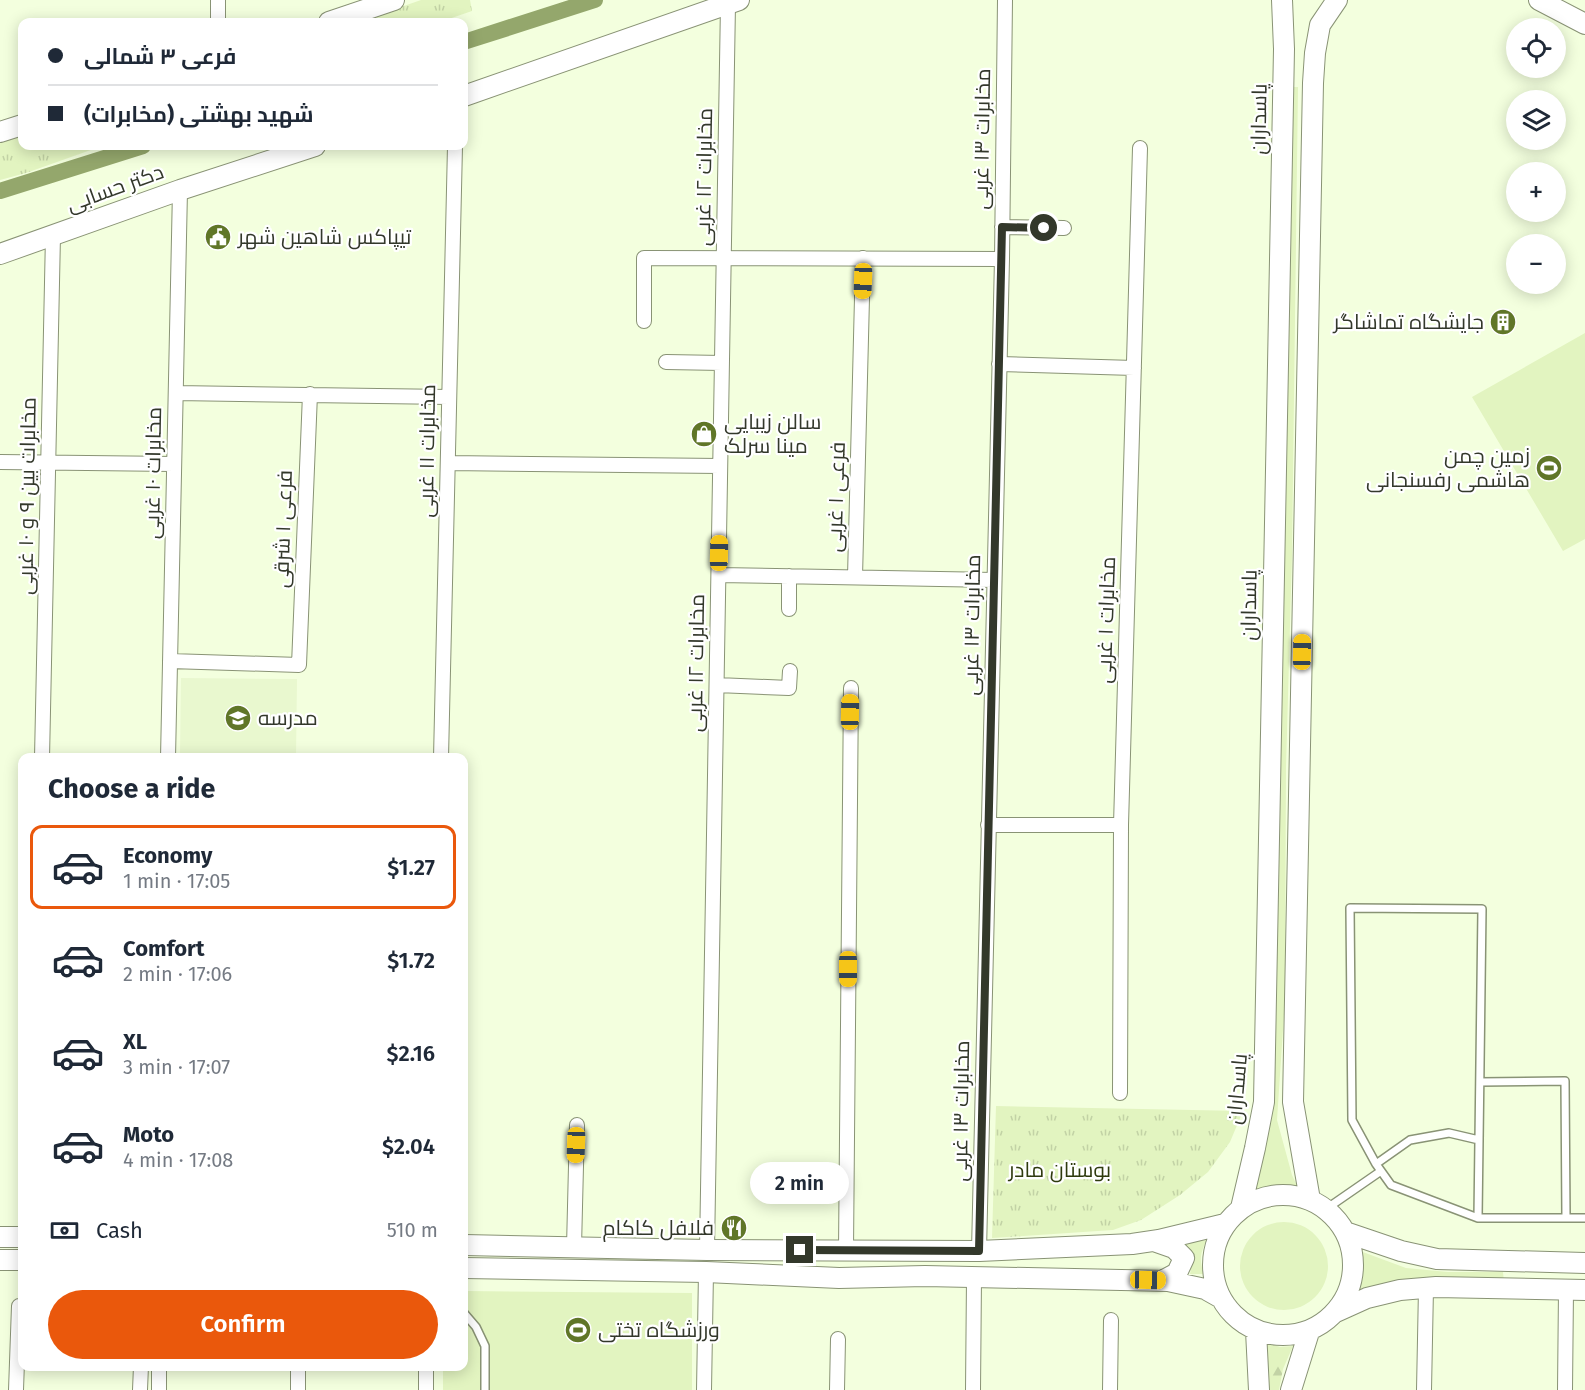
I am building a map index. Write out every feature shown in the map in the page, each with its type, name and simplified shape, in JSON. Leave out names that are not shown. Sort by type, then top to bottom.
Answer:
[{"type":"main road","points":[[341,18],[394,0]]},
{"type":"main road","name":"پاسداران","points":[[1241,1208],[1264,1102],[1284,49],[1282,0]]},
{"type":"main road","points":[[1318,1204],[1293,1102],[1313,83],[1320,25],[1337,0]]},
{"type":"main road","points":[[1539,0],[1585,24]]},
{"type":"main road","points":[[468,95],[733,2]]},
{"type":"main road","points":[[0,132],[18,126]]},
{"type":"main road","name":"دکتر حسابی","points":[[0,254],[180,190],[303,150]]},
{"type":"main road","points":[[1273,1195],[1303,1197],[1318,1204],[1337,1220],[1345,1232],[1352,1252],[1352,1281],[1347,1296],[1327,1321],[1309,1332],[1280,1336],[1256,1331],[1235,1318],[1224,1305],[1213,1277],[1212,1258],[1215,1245],[1225,1224],[1241,1208],[1257,1199],[1273,1195]]},
{"type":"main road","points":[[468,1245],[707,1250],[979,1251],[1132,1244],[1225,1224]]},
{"type":"main road","points":[[1345,1232],[1401,1251],[1437,1259],[1585,1263]]},
{"type":"main road","points":[[0,1237],[18,1237]]},
{"type":"main road","points":[[1154,1241],[1174,1248],[1184,1258],[1178,1273],[1162,1281]]},
{"type":"main road","points":[[573,1270],[574,1247]]},
{"type":"main road","points":[[0,1260],[18,1260]]},
{"type":"main road","points":[[468,1268],[706,1272],[839,1278],[925,1276],[1162,1281],[1205,1289],[1221,1298]]},
{"type":"main road","points":[[1336,1312],[1367,1298],[1400,1290],[1426,1288],[1576,1290]]},
{"type":"main road","points":[[1256,1331],[1259,1390]]},
{"type":"main road","points":[[1291,1390],[1309,1332]]},
{"type":"street","points":[[218,0],[218,18]]},
{"type":"street","name":"مخابرات ۱۳ غربی","points":[[979,1251],[1002,259],[1005,0]]},
{"type":"street","name":"مخابرات ۱۲ غربی","points":[[707,1250],[724,258],[733,2]]},
{"type":"street","name":"مخابرات ۱ غربی","points":[[1120,1093],[1121,825],[1140,148]]},
{"type":"street","name":"مخابرات ۱۱ غربی","points":[[441,753],[455,150]]},
{"type":"street","name":"مخابرات ۱۰ غربی","points":[[168,753],[180,190]]},
{"type":"street","points":[[1002,227],[1064,228]]},
{"type":"street","name":"مخابرات بین ۹ و ۱۰ غربی","points":[[42,753],[54,235]]},
{"type":"street","points":[[644,321],[644,258],[1002,259]]},
{"type":"street","name":"فرعی ۱ غربی","points":[[855,577],[863,258]]},
{"type":"street","points":[[666,362],[722,363]]},
{"type":"street","points":[[999,363],[1134,368]]},
{"type":"street","points":[[176,393],[449,397]]},
{"type":"street","name":"فرعی ۱ شرقی","points":[[170,661],[299,665],[310,394]]},
{"type":"street","points":[[0,462],[174,464]]},
{"type":"street","points":[[448,463],[720,466]]},
{"type":"street","points":[[718,575],[994,580]]},
{"type":"street","points":[[789,576],[789,609]]},
{"type":"street","points":[[717,685],[789,688],[790,671]]},
{"type":"street","points":[[846,1250],[851,688]]},
{"type":"street","points":[[988,825],[1121,825]]},
{"type":"street","points":[[574,1247],[577,1125]]},
{"type":"street","points":[[704,1390],[706,1272]]},
{"type":"street","points":[[973,1390],[974,1278]]},
{"type":"street","points":[[1424,1390],[1426,1288]]},
{"type":"street","points":[[1564,1390],[1576,1290]]},
{"type":"street","points":[[1110,1390],[1111,1320]]},
{"type":"street","points":[[16,1390],[18,1334]]},
{"type":"street","points":[[837,1339],[837,1390]]},
{"type":"street","points":[[141,1371],[141,1390]]},
{"type":"street","points":[[159,1371],[159,1390]]},
{"type":"street","points":[[298,1371],[298,1390]]},
{"type":"street","points":[[426,1371],[426,1390]]},
{"type":"lane","points":[[1478,1218],[1482,909],[1350,908],[1352,1120],[1376,1164],[1391,1185],[1478,1218],[1585,1218]]},
{"type":"lane","points":[[1480,1082],[1565,1081],[1566,1218]]},
{"type":"lane","points":[[1376,1164],[1410,1140],[1449,1133],[1479,1140]]},
{"type":"lane","points":[[1318,1204],[1381,1171]]},
{"type":"lane","points":[[468,1318],[476,1327],[485,1346],[485,1390]]},
{"type":"shaded area","name":"مدرسه","points":[[181,678],[297,679],[296,753],[180,753]]},
{"type":"green space","points":[[421,0],[470,0],[472,11],[452,18],[369,18]]},
{"type":"green space","points":[[1286,87],[1298,87],[1292,555],[1286,768],[1285,999],[1277,1120],[1292,1175],[1300,1192],[1276,1188],[1252,1191]]},
{"type":"green space","points":[[18,137],[18,150],[91,150],[0,180],[0,143]]},
{"type":"green space","name":"زمین چمن هاشمی رفسنجانی","points":[[1585,333],[1585,539],[1563,551],[1472,397]]},
{"type":"green space","name":"بوستان مادر","points":[[996,1106],[1243,1111],[1230,1142],[1208,1172],[1180,1195],[1141,1220],[1113,1230],[992,1238]]},
{"type":"green space","points":[[1284,1222],[1301,1226],[1315,1235],[1324,1249],[1328,1266],[1324,1283],[1315,1297],[1301,1306],[1284,1310],[1267,1306],[1253,1297],[1244,1283],[1240,1266],[1244,1249],[1253,1235],[1267,1226]]},
{"type":"green space","points":[[1207,1240],[1201,1257],[1204,1274],[1190,1274],[1192,1263],[1178,1244]]},
{"type":"green space","points":[[1360,1251],[1406,1268],[1448,1272],[1503,1272],[1504,1282],[1416,1280],[1385,1283],[1359,1293],[1363,1273]]},
{"type":"green space","name":"ورزشگاه تختی","points":[[468,1291],[692,1293],[692,1390],[443,1390],[443,1371],[468,1371]]},
{"type":"green space","points":[[1263,1341],[1280,1347],[1293,1346],[1283,1369],[1279,1390],[1266,1390]]},
{"type":"waterway","points":[[468,41],[595,0]]},
{"type":"waterway","points":[[0,191],[130,150]]},
{"type":"place","name":"تیپاکس شاهین شهر","points":[[218,237]]},
{"type":"place","name":"جایشگاه تماشاگر","points":[[1503,322]]},
{"type":"place","name":"سالن زیبایی مینا سرلک","points":[[704,434]]},
{"type":"place","name":"زمین چمن هاشمی رفسنجانی","points":[[1549,468]]},
{"type":"place","name":"مدرسه","points":[[238,718]]},
{"type":"place","name":"فلافل کاکام","points":[[734,1228]]},
{"type":"place","name":"ورزشگاه تختی","points":[[578,1330]]},
{"type":"route","points":[[800,1250],[979,1251],[1002,227],[1044,228]]}]
